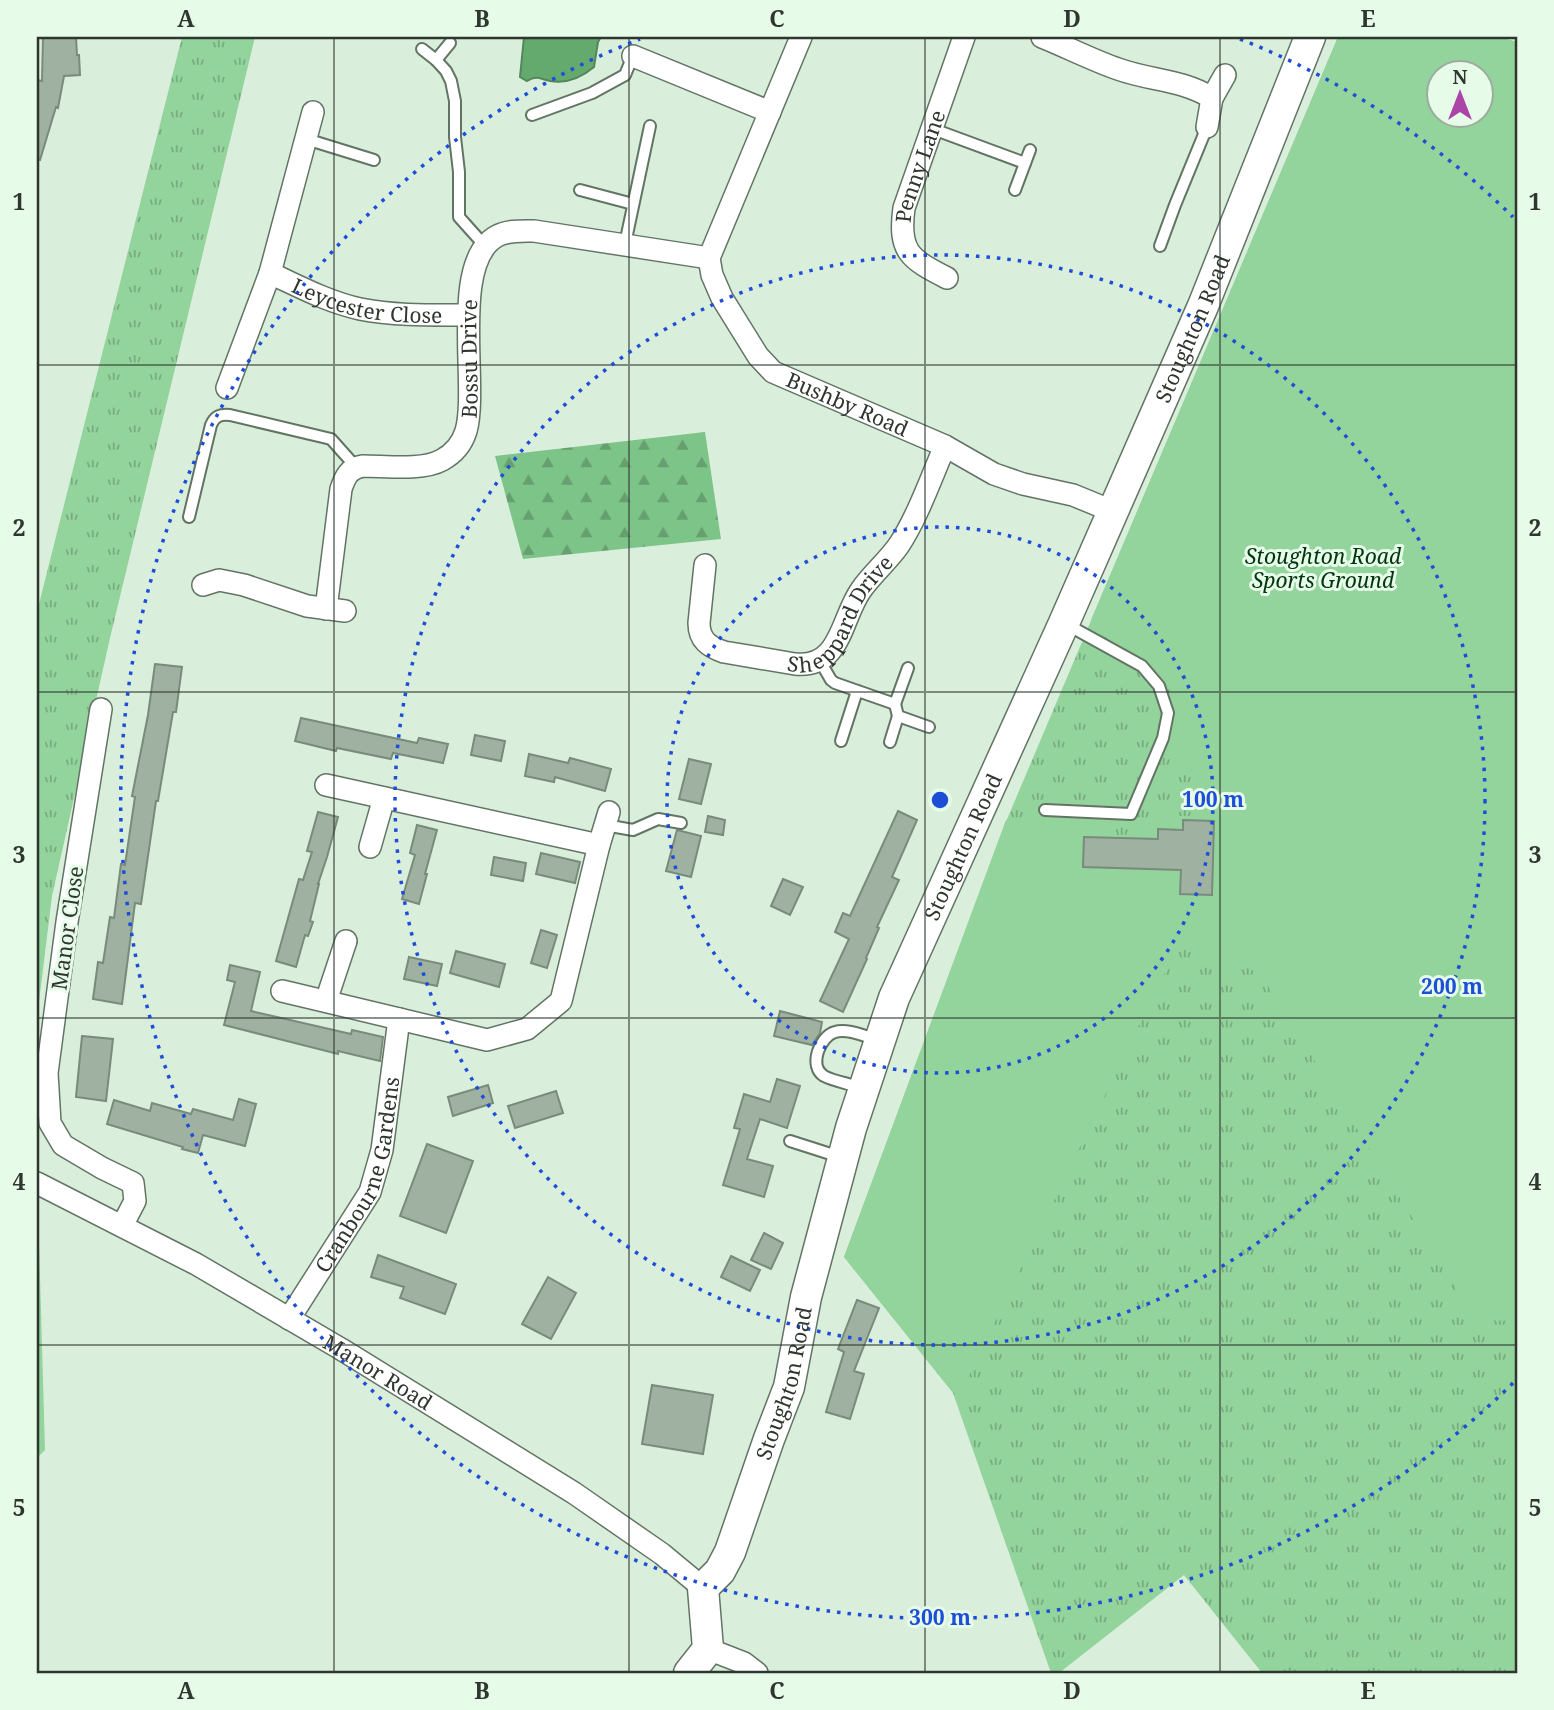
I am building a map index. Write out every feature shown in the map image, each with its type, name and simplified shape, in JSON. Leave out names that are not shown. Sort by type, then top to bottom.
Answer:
[{"type":"main road","name":"Stoughton Road","points":[[703,1588],[720,1571],[730,1552],[789,1387],[806,1297],[843,1158],[894,998],[1064,623],[1203,306],[1310,37]]},
{"type":"main road","points":[[689,1673],[708,1650],[703,1588]]},
{"type":"street","points":[[485,246],[499,234],[534,231],[709,257],[801,37]]},
{"type":"street","name":"Penny Lane","points":[[947,278],[920,264],[909,252],[903,237],[902,223],[904,208],[964,37]]},
{"type":"street","points":[[1051,38],[1120,70],[1183,84],[1212,98]]},
{"type":"street","points":[[635,52],[770,111]]},
{"type":"street","points":[[1207,127],[1212,98],[1225,75]]},
{"type":"street","points":[[227,388],[270,273],[313,112]]},
{"type":"street","name":"Bossu Drive","points":[[356,467],[433,464],[453,453],[461,442],[466,431],[468,414],[468,316],[474,268],[485,246]]},
{"type":"street","name":"Bushby Road","points":[[709,257],[712,275],[722,298],[758,356],[773,372],[945,446],[1007,479],[1073,495],[1112,511]]},
{"type":"street","name":"Leycester Close","points":[[270,273],[313,293],[358,308],[396,314],[468,316]]},
{"type":"street","name":"Sheppard Drive","points":[[705,565],[699,632],[707,644],[724,652],[795,664],[820,661],[838,641],[861,590],[906,534],[945,446]]},
{"type":"street","points":[[203,585],[219,580],[244,585],[307,606],[335,610],[341,489],[349,472],[356,467]]},
{"type":"street","name":"Manor Close","points":[[101,709],[67,922],[47,1073],[50,1123],[63,1144],[133,1183],[135,1201],[122,1226]]},
{"type":"street","points":[[282,991],[487,1040],[527,1029],[561,1001],[604,827],[384,798],[326,785]]},
{"type":"street","points":[[370,846],[384,798]]},
{"type":"street","points":[[326,1001],[346,941]]},
{"type":"street","name":"Cranbourne Gardens","points":[[289,1319],[370,1192],[382,1150],[399,1018]]},
{"type":"street","name":"Manor Road","points":[[37,1184],[196,1264],[289,1319],[574,1493],[662,1554],[703,1588]]},
{"type":"street","points":[[708,1650],[744,1663],[757,1673]]},
{"type":"lane","points":[[436,60],[450,43]]},
{"type":"lane","points":[[422,49],[446,71],[451,81],[454,91],[459,172],[459,216],[485,246]]},
{"type":"lane","points":[[532,115],[592,93],[625,75],[635,52]]},
{"type":"lane","points":[[625,244],[650,126]]},
{"type":"lane","points":[[1160,246],[1207,127]]},
{"type":"lane","points":[[933,128],[1026,163]]},
{"type":"lane","points":[[306,139],[374,160]]},
{"type":"lane","points":[[1015,190],[1030,150]]},
{"type":"lane","points":[[580,190],[634,204]]},
{"type":"lane","points":[[189,517],[211,425],[218,415],[230,415],[331,439],[356,467]]},
{"type":"lane","points":[[1045,810],[1132,814],[1163,738],[1168,713],[1159,686],[1142,666],[1064,623]]},
{"type":"lane","points":[[820,661],[831,680],[895,704]]},
{"type":"lane","points":[[890,742],[898,716],[895,704],[908,668]]},
{"type":"lane","points":[[841,741],[857,691]]},
{"type":"lane","points":[[898,716],[929,727]]},
{"type":"lane","points":[[604,827],[633,830],[658,819],[681,823]]},
{"type":"lane","points":[[864,1088],[824,1076],[816,1061],[820,1046],[826,1036],[843,1031],[880,1041]]},
{"type":"lane","points":[[790,1141],[843,1158]]},
{"type":"green space","points":[[182,37],[255,37],[110,638],[52,896],[37,1018],[37,612]]},
{"type":"green space","points":[[1338,37],[1499,37],[1517,42],[1517,1673],[1262,1673],[1184,1575],[1059,1673],[1051,1673],[953,1393],[844,1257],[1005,824]]},
{"type":"green space","name":"Stoughton Road Sports Ground","points":[[1338,37],[1499,37],[1517,42],[1517,1321],[1476,1320],[1260,973],[1179,943],[958,1398],[844,1257],[1006,820],[1090,823],[1091,836],[1154,836],[1155,825],[1177,826],[1180,816],[1212,816],[1213,770],[1183,769],[1175,765],[1170,755],[1177,718],[1174,696],[1157,669],[1099,633],[1091,620]]},
{"type":"green space","points":[[705,432],[721,539],[523,559],[495,456]]},
{"type":"green space","points":[[37,1172],[45,1450],[37,1458]]},
{"type":"shaded area","points":[[524,37],[601,37],[594,67],[574,79],[556,82],[536,78],[527,81],[520,77]]},
{"type":"building","points":[[43,37],[76,37],[80,75],[64,76],[58,108],[56,107],[40,160],[37,159],[37,80],[42,81]]},
{"type":"building","points":[[155,664],[182,667],[176,712],[173,712],[156,801],[141,904],[135,903],[122,1004],[93,999],[98,962],[103,963],[110,917],[114,918],[121,864],[125,865],[135,797],[132,796]]},
{"type":"building","points":[[301,718],[417,743],[419,738],[448,744],[443,763],[393,753],[391,759],[337,748],[336,751],[295,741]]},
{"type":"building","points":[[475,735],[505,741],[501,761],[471,755]]},
{"type":"building","points":[[529,754],[568,763],[570,758],[611,769],[605,791],[555,777],[554,782],[525,776]]},
{"type":"building","points":[[689,759],[711,764],[701,804],[679,799]]},
{"type":"building","points":[[898,811],[917,820],[892,877],[899,880],[843,1012],[820,1001],[849,939],[835,932],[843,913],[850,916]]},
{"type":"building","points":[[318,812],[338,817],[318,884],[310,921],[313,922],[308,936],[305,935],[296,967],[276,961],[299,879],[303,880],[312,852],[307,851]]},
{"type":"building","points":[[708,816],[725,820],[723,835],[705,832]]},
{"type":"building","points":[[1183,820],[1214,821],[1212,895],[1180,894],[1181,870],[1083,867],[1084,837],[1158,839],[1158,829],[1183,830]]},
{"type":"building","points":[[417,825],[437,830],[419,904],[402,899],[415,855],[410,853]]},
{"type":"building","points":[[677,830],[701,836],[691,877],[666,871]]},
{"type":"building","points":[[541,853],[580,862],[575,883],[536,874]]},
{"type":"building","points":[[494,857],[526,863],[523,881],[491,875]]},
{"type":"building","points":[[783,879],[803,887],[790,915],[771,906]]},
{"type":"building","points":[[541,930],[557,935],[547,968],[531,963]]},
{"type":"building","points":[[456,951],[505,964],[499,987],[450,973]]},
{"type":"building","points":[[409,957],[442,964],[437,986],[404,979]]},
{"type":"building","points":[[230,965],[260,972],[251,1011],[351,1034],[352,1030],[383,1037],[380,1061],[338,1051],[338,1054],[224,1025],[235,982],[227,980]]},
{"type":"building","points":[[780,1011],[822,1022],[820,1033],[812,1045],[774,1036]]},
{"type":"building","points":[[82,1036],[113,1039],[106,1101],[76,1097]]},
{"type":"building","points":[[777,1079],[800,1086],[787,1128],[760,1119],[747,1159],[773,1166],[764,1197],[723,1185],[740,1129],[734,1128],[744,1094],[770,1102]]},
{"type":"building","points":[[488,1085],[493,1103],[453,1116],[448,1097]]},
{"type":"building","points":[[556,1091],[563,1113],[515,1128],[508,1106]]},
{"type":"building","points":[[239,1099],[256,1104],[245,1146],[203,1135],[198,1153],[107,1124],[114,1100],[150,1111],[152,1103],[191,1114],[193,1109],[233,1120]]},
{"type":"building","points":[[427,1144],[473,1161],[446,1233],[400,1216]]},
{"type":"building","points":[[764,1233],[783,1243],[771,1269],[751,1260]]},
{"type":"building","points":[[378,1255],[456,1284],[445,1314],[400,1298],[404,1287],[371,1277]]},
{"type":"building","points":[[731,1256],[760,1270],[750,1291],[721,1277]]},
{"type":"building","points":[[548,1277],[576,1293],[551,1339],[522,1324]]},
{"type":"building","points":[[857,1300],[879,1308],[854,1371],[864,1374],[850,1419],[826,1412],[844,1352],[838,1349]]},
{"type":"building","points":[[652,1385],[713,1395],[703,1454],[642,1444]]}]
